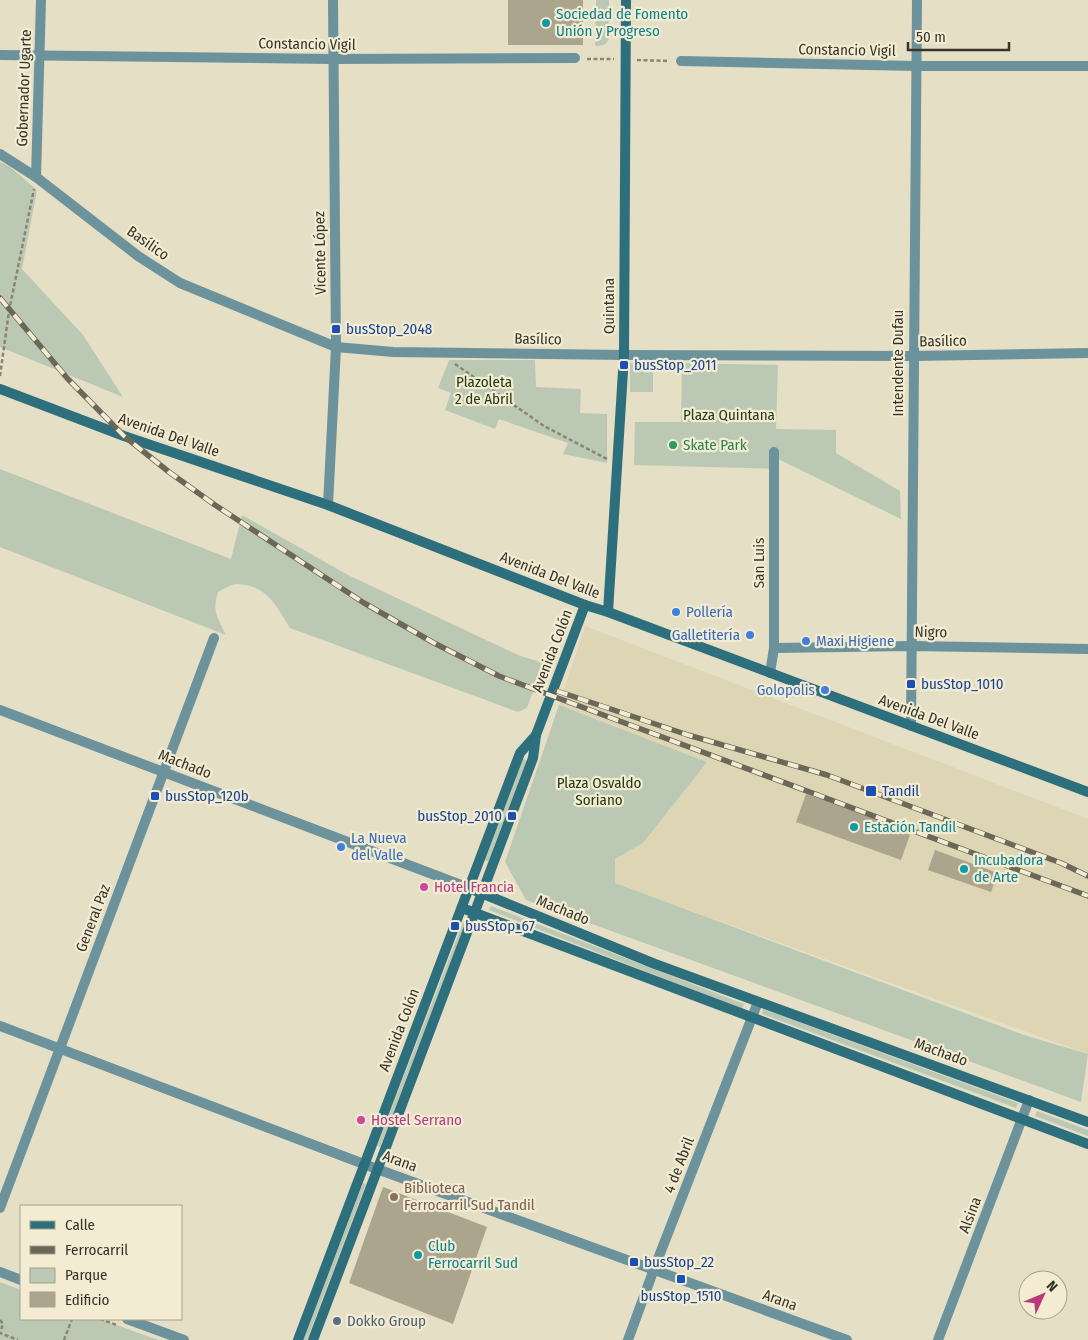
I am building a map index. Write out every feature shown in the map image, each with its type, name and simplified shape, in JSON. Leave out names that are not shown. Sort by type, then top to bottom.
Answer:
[{"type":"main road","name":"Quintana","points":[[608,612],[624,355],[626,0]]},
{"type":"main road","name":"Avenida Del Valle","points":[[0,389],[124,436],[328,505],[585,605],[1088,792]]},
{"type":"main road","name":"Avenida Colón","points":[[313,1340],[534,758],[536,735],[585,605]]},
{"type":"main road","name":"Avenida Colón","points":[[298,1340],[520,753],[536,735]]},
{"type":"main road","name":"Machado","points":[[469,888],[656,964],[1088,1122]]},
{"type":"main road","points":[[462,908],[1088,1144]]},
{"type":"street","name":"Gobernador Ugarte","points":[[36,177],[41,55],[41,0]]},
{"type":"street","name":"Vicente López","points":[[328,505],[336,348],[332,59],[333,0]]},
{"type":"street","name":"Intendente Dufau","points":[[911,726],[916,0]]},
{"type":"street","name":"Constancio Vigil","points":[[0,55],[332,59],[575,58]]},
{"type":"street","name":"Constancio Vigil","points":[[681,61],[916,66],[1088,66]]},
{"type":"street","name":"Basílico","points":[[0,154],[36,177],[138,256],[180,283],[336,348],[393,352],[624,355],[913,356],[1088,353]]},
{"type":"street","name":"San Luis","points":[[770,673],[774,648],[774,452]]},
{"type":"street","name":"General Paz","points":[[0,1208],[214,638]]},
{"type":"street","name":"Nigro","points":[[774,648],[911,646],[1088,649]]},
{"type":"street","name":"Machado","points":[[0,710],[469,888]]},
{"type":"street","name":"4 de Abril","points":[[628,1340],[758,1002]]},
{"type":"street","name":"Arana","points":[[0,1026],[59,1050],[377,1169],[847,1340]]},
{"type":"street","name":"Alsina","points":[[938,1340],[1029,1100]]},
{"type":"street","points":[[0,1272],[20,1280]]},
{"type":"street","points":[[130,1320],[184,1340]]},
{"type":"path","points":[[575,58],[614,59]]},
{"type":"path","points":[[636,60],[681,61]]},
{"type":"path","points":[[0,376],[9,311],[36,177]]},
{"type":"path","points":[[444,353],[485,386],[544,426],[617,464]]},
{"type":"path","points":[[0,1320],[3,1324],[0,1333],[18,1340]]},
{"type":"path","points":[[64,1340],[72,1320]]},
{"type":"shaded area","points":[[585,626],[1088,819],[1088,1054],[614,883],[615,859],[643,843],[707,762],[559,705]]},
{"type":"green space","points":[[596,0],[609,0],[609,38],[604,45],[600,46],[595,46]]},
{"type":"green space","points":[[0,162],[10,167],[37,190],[22,269],[83,335],[123,397],[0,347]]},
{"type":"green space","name":"Plazoleta 2 de Abril","points":[[449,360],[535,360],[536,387],[581,389],[580,413],[607,414],[607,463],[563,454],[568,443],[499,419],[495,429],[445,410],[451,393],[438,388]]},
{"type":"green space","points":[[630,363],[653,363],[653,392],[630,392]]},
{"type":"green space","name":"Plaza Quintana","points":[[682,363],[778,365],[776,429],[836,430],[836,453],[900,491],[901,519],[778,459],[778,469],[634,465],[635,422],[681,422]]},
{"type":"green space","points":[[0,469],[231,559],[242,515],[348,575],[518,655],[543,663],[527,708],[518,712],[290,628],[270,598],[256,588],[247,585],[235,584],[218,592],[215,604],[216,614],[226,635],[0,547]]},
{"type":"green space","name":"Plaza Osvaldo Soriano","points":[[559,705],[707,762],[643,843],[615,859],[615,883],[1024,1035],[1088,1054],[1081,1102],[526,900],[505,862]]},
{"type":"green space","points":[[523,759],[527,760],[488,862],[485,860]]},
{"type":"green space","points":[[491,906],[744,1004],[742,1009],[489,910]]},
{"type":"green space","points":[[463,922],[466,924],[380,1147],[377,1146]]},
{"type":"green space","points":[[763,1009],[1018,1103],[1016,1108],[762,1014]]},
{"type":"green space","points":[[1037,1111],[1088,1130],[1088,1136],[1035,1116]]},
{"type":"green space","points":[[363,1183],[366,1184],[307,1340],[303,1340]]},
{"type":"green space","points":[[0,1282],[20,1290],[20,1320],[103,1320],[158,1340],[0,1340]]},
{"type":"building","name":"Sociedad de Fomento Unión y Progreso","points":[[508,0],[583,0],[583,45],[508,45]]},
{"type":"building","name":"Estación Tandil","points":[[806,794],[911,832],[901,860],[796,822]]},
{"type":"building","points":[[935,850],[998,873],[991,892],[928,870]]},
{"type":"building","name":"Club Ferrocarril Sud","points":[[383,1187],[487,1227],[453,1324],[349,1283]]},
{"type":"railway","points":[[0,298],[67,378],[124,436],[169,472],[215,505],[364,603],[434,643],[499,676],[1088,896]]},
{"type":"railway","points":[[557,691],[688,735],[827,775],[1061,863],[1088,876]]},
{"type":"place","name":"Sociedad de Fomento Unión y Progreso","points":[[546,23]]},
{"type":"place","name":"busStop_2048","points":[[336,329]]},
{"type":"place","name":"busStop_2011","points":[[624,365]]},
{"type":"place","name":"Skate Park","points":[[673,445]]},
{"type":"place","name":"Pollería","points":[[676,612]]},
{"type":"place","name":"Galletitería","points":[[750,635]]},
{"type":"place","name":"Maxi Higiene","points":[[806,641]]},
{"type":"place","name":"busStop_1010","points":[[911,684]]},
{"type":"place","name":"Golopolis","points":[[825,690]]},
{"type":"place","name":"Tandil","points":[[871,791]]},
{"type":"place","name":"busStop_120b","points":[[155,796]]},
{"type":"place","name":"busStop_2010","points":[[512,816]]},
{"type":"place","name":"Estación Tandil","points":[[854,827]]},
{"type":"place","name":"La Nueva del Valle","points":[[341,847]]},
{"type":"place","name":"Incubadora de Arte","points":[[964,869]]},
{"type":"place","name":"Hotel Francia","points":[[424,887]]},
{"type":"place","name":"busStop_67","points":[[455,926]]},
{"type":"place","name":"Hostel Serrano","points":[[361,1120]]},
{"type":"place","name":"Biblioteca Ferrocarril Sud Tandil","points":[[394,1197]]},
{"type":"place","name":"Club Ferrocarril Sud","points":[[418,1255]]},
{"type":"place","name":"busStop_22","points":[[634,1262]]},
{"type":"place","name":"busStop_1510","points":[[681,1279]]},
{"type":"place","name":"Dokko Group","points":[[337,1321]]}]
